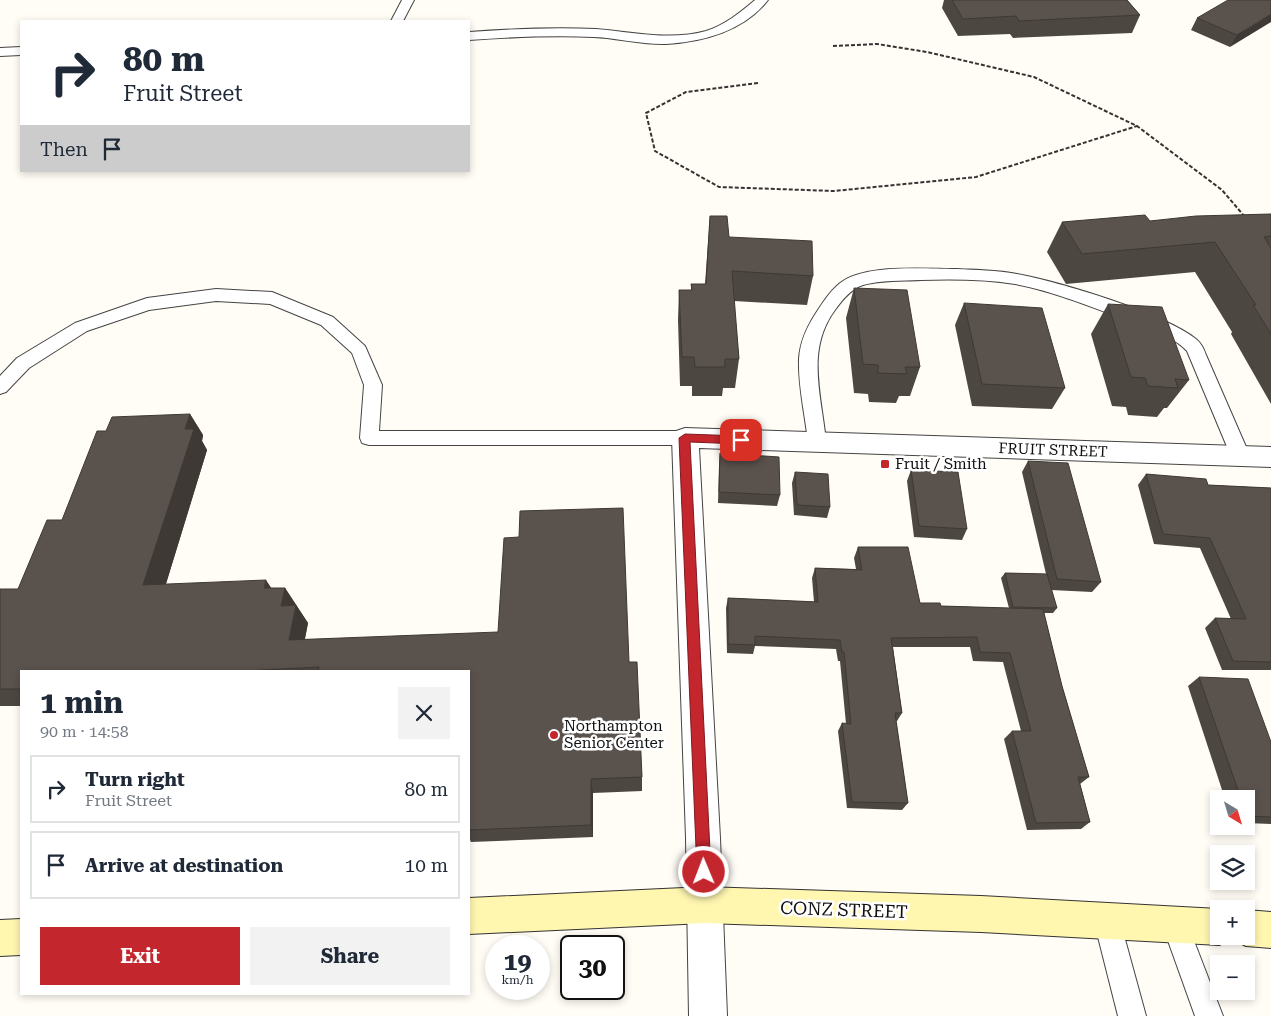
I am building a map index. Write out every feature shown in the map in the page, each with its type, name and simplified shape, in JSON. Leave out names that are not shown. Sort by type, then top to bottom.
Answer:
[{"type":"main road","name":"CONZ STREET","points":[[470,916],[705,905],[1210,926]]},
{"type":"main road","points":[[1255,929],[1271,930]]},
{"type":"main road","points":[[0,938],[20,937]]},
{"type":"street","name":"FRUIT STREET","points":[[685,438],[1271,458]]},
{"type":"street","points":[[685,438],[708,1016]]},
{"type":"lane","points":[[398,20],[408,0]]},
{"type":"lane","points":[[470,36],[518,32],[578,32],[665,40],[710,34],[741,18],[762,0]]},
{"type":"lane","points":[[0,52],[20,51]]},
{"type":"lane","points":[[817,442],[809,378],[809,348],[818,324],[839,294],[851,283],[874,276],[905,274],[1016,279],[1168,330],[1192,345],[1240,456]]},
{"type":"lane","points":[[0,387],[23,363],[81,327],[147,304],[216,295],[272,298],[327,321],[359,350],[373,385],[369,438],[685,438]]},
{"type":"lane","points":[[1107,921],[1132,1016]]},
{"type":"lane","points":[[1175,924],[1209,1016]]},
{"type":"path","points":[[833,46],[876,44],[1034,77],[1137,126],[1222,190],[1246,219]]},
{"type":"path","points":[[758,83],[686,92],[646,113],[655,151],[719,187],[834,192],[976,177],[1137,126]]},
{"type":"building","points":[[952,0],[1127,0],[1140,15],[1019,21],[1016,16],[963,19]]},
{"type":"building","points":[[1228,0],[1271,0],[1271,14],[1237,35],[1197,18]]},
{"type":"building","points":[[1271,214],[1271,236],[1264,237],[1271,248],[1271,334],[1253,305],[1256,305],[1215,242],[1082,254],[1062,222],[1145,215],[1150,221],[1196,216]]},
{"type":"building","points":[[710,216],[727,216],[729,237],[812,241],[813,276],[732,271],[739,359],[725,359],[725,367],[695,367],[694,357],[682,357],[679,290],[692,290],[691,284],[706,284]]},
{"type":"building","points":[[854,288],[907,290],[920,367],[905,367],[907,374],[878,373],[878,365],[863,364]]},
{"type":"building","points":[[964,303],[1042,308],[1065,388],[982,384]]},
{"type":"building","points":[[1108,304],[1162,307],[1189,380],[1175,379],[1178,388],[1148,386],[1145,378],[1131,377]]},
{"type":"building","points":[[190,414],[185,429],[194,429],[143,585],[266,580],[264,588],[285,588],[281,606],[296,605],[289,640],[498,632],[504,538],[519,537],[520,511],[623,508],[629,662],[637,662],[642,777],[591,779],[591,825],[470,830],[470,670],[318,670],[319,667],[262,670],[20,670],[20,689],[0,689],[0,589],[18,589],[47,520],[62,520],[97,431],[106,431],[112,417]]},
{"type":"building","points":[[720,453],[779,457],[780,495],[719,492]]},
{"type":"building","points":[[1028,461],[1068,463],[1101,582],[1057,579]]},
{"type":"building","points":[[911,470],[958,472],[967,529],[919,526]]},
{"type":"building","points":[[795,472],[828,474],[830,507],[797,505]]},
{"type":"building","points":[[1146,474],[1206,479],[1208,485],[1271,488],[1271,662],[1233,661],[1215,618],[1246,619],[1210,538],[1163,534]]},
{"type":"building","points":[[858,547],[908,547],[920,603],[940,603],[941,606],[1043,609],[1062,686],[1089,777],[1078,777],[1090,822],[1036,823],[1012,731],[1031,731],[1010,653],[980,652],[977,637],[891,638],[902,713],[895,713],[908,803],[852,802],[842,723],[851,724],[844,652],[842,652],[840,640],[755,636],[755,645],[728,644],[728,598],[818,602],[815,568],[862,570]]},
{"type":"building","points":[[1005,573],[1047,574],[1057,608],[1013,607]]},
{"type":"building","points":[[1199,677],[1248,679],[1271,742],[1271,817],[1255,816],[1255,790],[1238,790]]},
{"type":"place","name":"Fruit / Smith","points":[[885,464]]},
{"type":"place","name":"Northampton Senior Center","points":[[554,735]]},
{"type":"route","points":[[704,872],[685,438],[741,440]]}]
